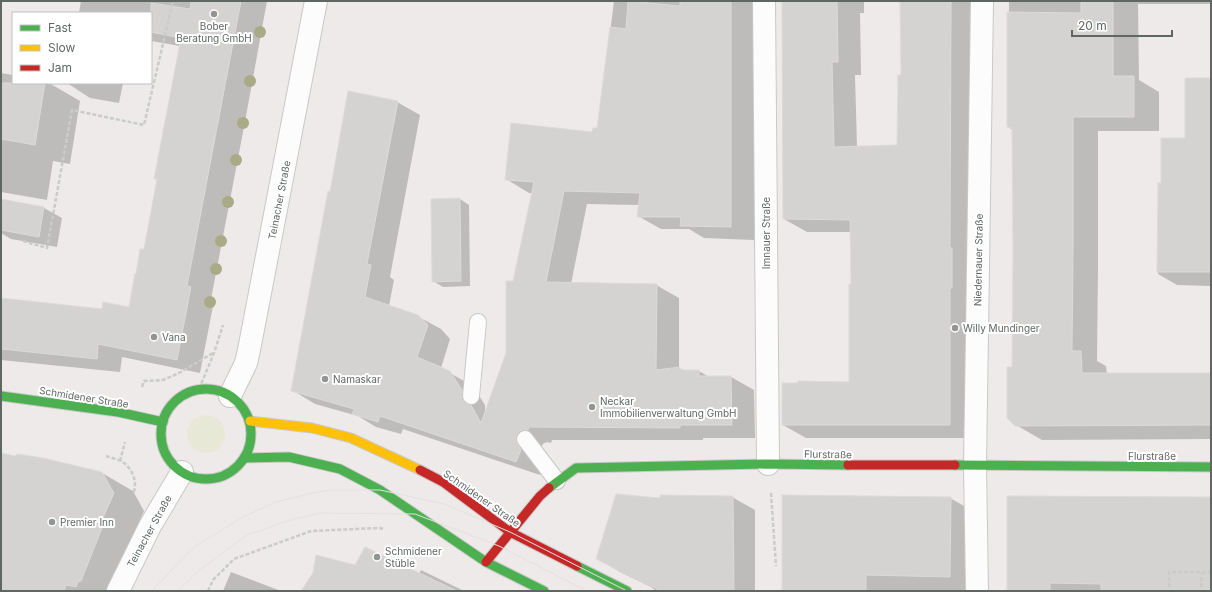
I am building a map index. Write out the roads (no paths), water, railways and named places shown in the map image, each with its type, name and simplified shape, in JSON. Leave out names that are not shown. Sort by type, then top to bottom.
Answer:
[{"type":"main road","points":[[199,389],[215,390],[230,396],[245,411],[250,421],[252,434],[250,446],[244,458],[235,468],[224,476],[210,479],[195,478],[182,472],[171,463],[164,450],[161,436],[162,422],[168,410],[176,400],[187,393],[199,389]]},
{"type":"main road","name":"Schmidener Straße","points":[[1,396],[118,412],[162,422]]},
{"type":"main road","name":"Schmidener Straße","points":[[250,421],[312,428],[351,438],[443,482],[510,532],[627,591]]},
{"type":"main road","points":[[244,458],[289,457],[340,469],[380,490],[486,562],[544,591]]},
{"type":"main road","name":"Flurstraße","points":[[486,562],[540,496],[557,481],[576,468],[768,464],[1211,467]]},
{"type":"street","name":"Teinacher Straße","points":[[230,396],[246,363],[249,350],[316,1]]},
{"type":"street","name":"Imnauer Straße","points":[[764,1],[768,464]]},
{"type":"street","name":"Niedernauer Straße","points":[[978,591],[975,466],[982,1]]},
{"type":"street","name":"Teinacher Straße","points":[[118,591],[150,526],[182,472]]},
{"type":"lane","points":[[471,396],[478,322]]},
{"type":"lane","points":[[525,440],[557,481]]},
{"type":"tram line","points":[[152,591],[194,547],[243,517],[276,502],[331,490],[380,490],[444,504],[510,532],[627,591]]},
{"type":"tram line","points":[[178,591],[198,571],[247,535],[290,520],[320,513],[415,514],[499,546],[587,591]]},
{"type":"place","name":"Bober Beratung GmbH","points":[[214,14]]},
{"type":"place","name":"Willy Mundinger","points":[[955,328]]},
{"type":"place","name":"Vana","points":[[154,337]]},
{"type":"place","name":"Namaskar","points":[[325,379]]},
{"type":"place","name":"Neckar Immobilienverwaltung GmbH","points":[[592,407]]},
{"type":"place","name":"Premier Inn","points":[[52,522]]},
{"type":"place","name":"Schmidener Stüble","points":[[377,557]]}]
